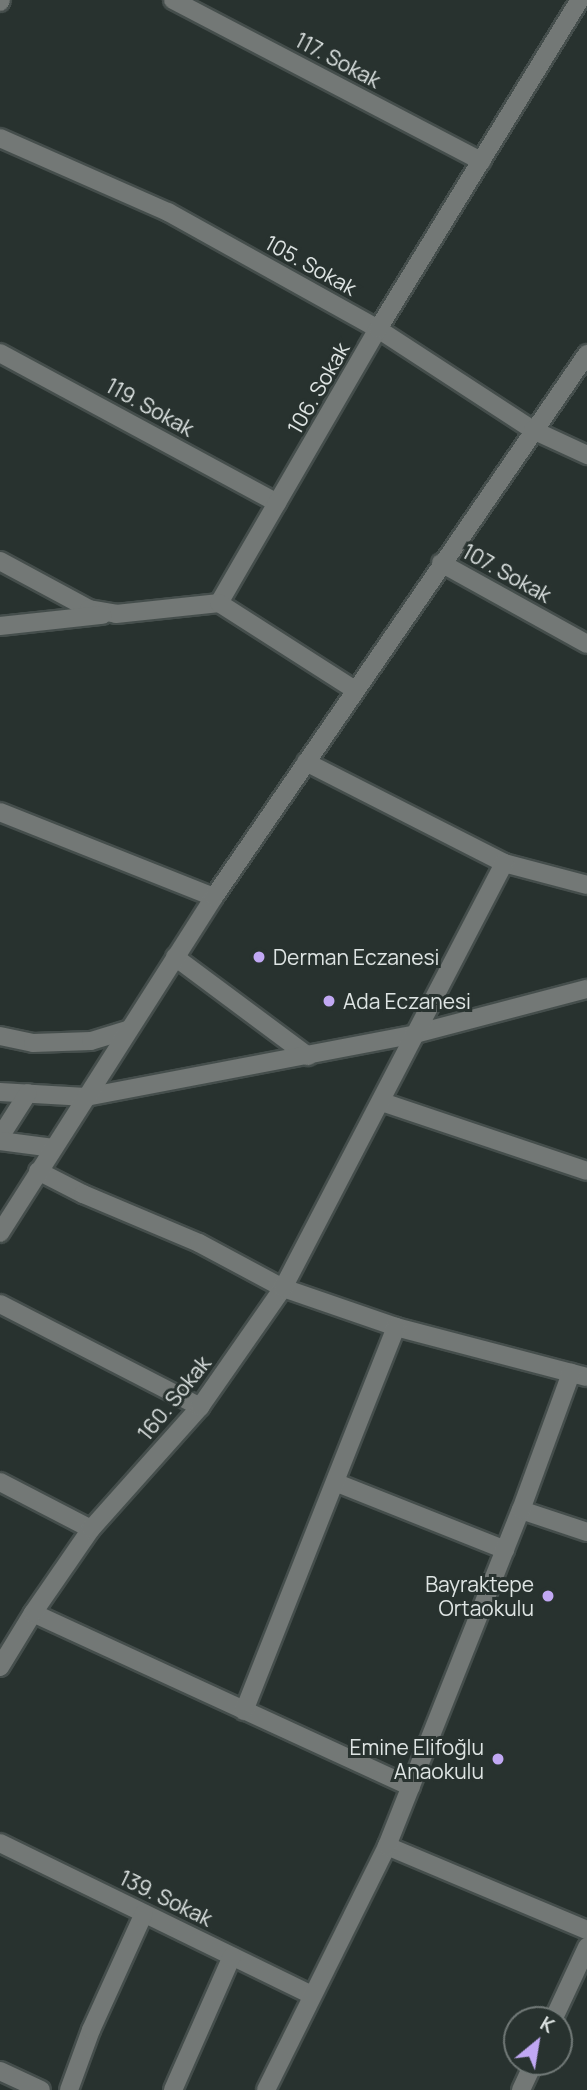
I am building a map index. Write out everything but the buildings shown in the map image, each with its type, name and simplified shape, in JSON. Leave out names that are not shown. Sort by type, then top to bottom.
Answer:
[{"type":"street","name":"117. Sokak","points":[[173,0],[481,161]]},
{"type":"street","name":"106. Sokak","points":[[219,603],[379,329],[580,0]]},
{"type":"street","name":"105. Sokak","points":[[0,138],[168,212],[379,329],[533,430],[587,455]]},
{"type":"street","name":"119. Sokak","points":[[0,353],[277,503]]},
{"type":"street","points":[[0,1233],[214,897],[587,354]]},
{"type":"street","points":[[0,561],[89,608],[116,614]]},
{"type":"street","name":"107. Sokak","points":[[441,563],[587,644]]},
{"type":"street","points":[[0,625],[219,603],[355,690]]},
{"type":"street","points":[[306,762],[504,863],[587,885]]},
{"type":"street","points":[[0,812],[214,897]]},
{"type":"street","name":"160. Sokak","points":[[0,1667],[33,1613],[91,1530],[201,1408],[283,1288],[504,863]]},
{"type":"street","points":[[175,957],[308,1056]]},
{"type":"street","points":[[0,1092],[86,1097],[415,1034],[587,989]]},
{"type":"street","points":[[0,1036],[33,1043],[91,1041],[128,1030]]},
{"type":"street","points":[[28,1093],[0,1139],[54,1148]]},
{"type":"street","points":[[382,1101],[587,1171]]},
{"type":"street","points":[[38,1171],[83,1194],[199,1243],[283,1288],[396,1326],[579,1375],[521,1510],[387,1846],[266,2090]]},
{"type":"street","points":[[0,1304],[201,1408]]},
{"type":"street","points":[[244,1711],[337,1483],[396,1326]]},
{"type":"street","points":[[0,1482],[91,1530]]},
{"type":"street","points":[[337,1483],[505,1550]]},
{"type":"street","points":[[521,1510],[587,1532]]},
{"type":"street","points":[[33,1613],[411,1787]]},
{"type":"street","name":"139. Sokak","points":[[0,1843],[312,1995]]},
{"type":"street","points":[[387,1846],[587,1930]]},
{"type":"street","points":[[69,2090],[91,2030],[144,1913]]},
{"type":"street","points":[[560,2006],[587,1947]]},
{"type":"street","points":[[173,2090],[232,1956]]},
{"type":"street","points":[[0,2071],[40,2090]]},
{"type":"place","name":"Derman Eczanesi","points":[[259,957]]},
{"type":"place","name":"Ada Eczanesi","points":[[329,1001]]},
{"type":"place","name":"Bayraktepe Ortaokulu","points":[[548,1596]]},
{"type":"place","name":"Emine Elifoğlu Anaokulu","points":[[498,1759]]}]
